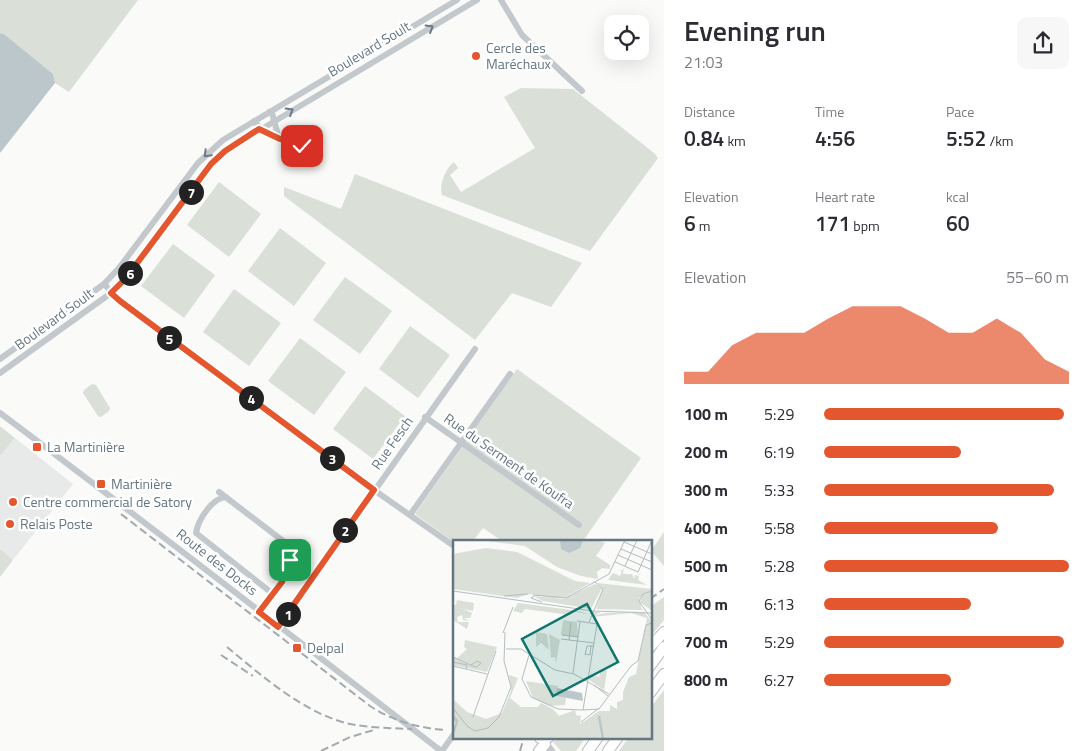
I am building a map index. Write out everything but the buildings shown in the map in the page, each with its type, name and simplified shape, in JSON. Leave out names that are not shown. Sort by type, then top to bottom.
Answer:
[{"type":"highway","points":[[652,645],[664,632]]},
{"type":"highway","points":[[652,663],[664,647]]},
{"type":"highway","points":[[652,690],[664,674]]},
{"type":"highway","points":[[588,751],[597,738]]},
{"type":"highway","points":[[608,751],[617,738]]},
{"type":"street","name":"Boulevard Soult","points":[[0,359],[104,284],[119,268],[198,163],[223,140],[457,0]]},
{"type":"street","name":"Boulevard Soult","points":[[0,373],[111,293],[126,278],[211,164],[225,151],[477,0]]},
{"type":"street","points":[[501,0],[522,35],[582,91]]},
{"type":"street","points":[[269,112],[272,113],[275,120],[280,139]]},
{"type":"street","points":[[254,121],[259,129],[280,139],[302,146]]},
{"type":"street","points":[[143,236],[152,243]]},
{"type":"street","points":[[104,284],[111,293],[128,307],[374,490],[453,545]]},
{"type":"street","name":"Rue Fesch","points":[[278,627],[475,349]]},
{"type":"street","points":[[410,515],[510,374]]},
{"type":"street","name":"Route des Docks","points":[[0,413],[140,518],[278,627],[441,751]]},
{"type":"street","name":"Rue du Serment de Koufra","points":[[425,417],[579,525]]},
{"type":"street","points":[[219,492],[287,544],[290,549],[290,560],[282,582],[259,612]]},
{"type":"street","points":[[226,497],[219,499],[203,514],[196,533],[274,594]]},
{"type":"street","points":[[441,751],[453,735]]},
{"type":"shaded area","points":[[0,0],[138,0],[69,92],[55,83],[53,74],[4,34],[0,33]]},
{"type":"shaded area","points":[[0,33],[4,34],[53,74],[55,83],[0,153]]},
{"type":"shaded area","points":[[521,88],[573,89],[658,158],[590,251],[442,195],[443,177],[454,162],[458,168],[450,175],[461,192],[535,148],[504,97]]},
{"type":"shaded area","points":[[355,174],[582,263],[551,307],[512,293],[475,340],[284,196],[284,187],[341,209]]},
{"type":"shaded area","points":[[219,182],[261,214],[229,257],[187,225]]},
{"type":"shaded area","points":[[280,228],[326,263],[294,306],[248,271]]},
{"type":"shaded area","points":[[173,244],[215,275],[184,318],[141,286]]},
{"type":"shaded area","points":[[345,277],[392,311],[360,354],[313,320]]},
{"type":"shaded area","points":[[234,289],[281,323],[249,366],[203,332]]},
{"type":"shaded area","points":[[410,326],[450,355],[418,398],[379,369]]},
{"type":"shaded area","points":[[300,338],[346,372],[314,415],[268,381]]},
{"type":"shaded area","points":[[517,369],[641,458],[584,540],[501,540],[483,528],[474,540],[453,541],[415,514]]},
{"type":"shaded area","points":[[92,384],[96,385],[110,408],[101,417],[98,416],[83,393]]},
{"type":"shaded area","points":[[365,386],[405,416],[373,459],[333,429]]},
{"type":"shaded area","points":[[0,426],[15,438],[0,456]]},
{"type":"shaded area","name":"Centre commercial de Satory","points":[[15,438],[73,484],[13,560],[0,549],[0,456]]},
{"type":"shaded area","points":[[664,532],[664,566],[652,552]]},
{"type":"shaded area","points":[[0,549],[13,560],[0,577]]},
{"type":"shaded area","points":[[664,597],[664,620],[652,635],[652,606]]},
{"type":"shaded area","points":[[664,690],[664,751],[619,751],[628,738],[652,738],[652,705]]},
{"type":"shaded area","points":[[560,738],[585,738],[576,751],[561,751],[553,742]]},
{"type":"railway","points":[[121,514],[370,706],[406,723],[446,730]]},
{"type":"railway","points":[[652,598],[664,589]]},
{"type":"railway","points":[[227,647],[285,693],[317,712],[350,724],[412,729]]},
{"type":"railway","points":[[221,655],[253,676]]},
{"type":"railway","points":[[321,751],[350,737],[374,730]]},
{"type":"railway","points":[[520,751],[524,738]]},
{"type":"place","name":"Cercle des Maréchaux","points":[[476,56]]},
{"type":"place","name":"La Martinière","points":[[37,447]]},
{"type":"place","name":"Martinière","points":[[101,484]]},
{"type":"place","name":"Centre commercial de Satory","points":[[13,502]]},
{"type":"place","name":"Relais Poste","points":[[10,524]]},
{"type":"place","name":"Delpal","points":[[297,648]]},
{"type":"route","points":[[290,560],[282,582],[259,612],[278,627],[374,490],[111,293],[126,278],[211,164],[225,151],[259,129],[280,139],[302,146]]}]
